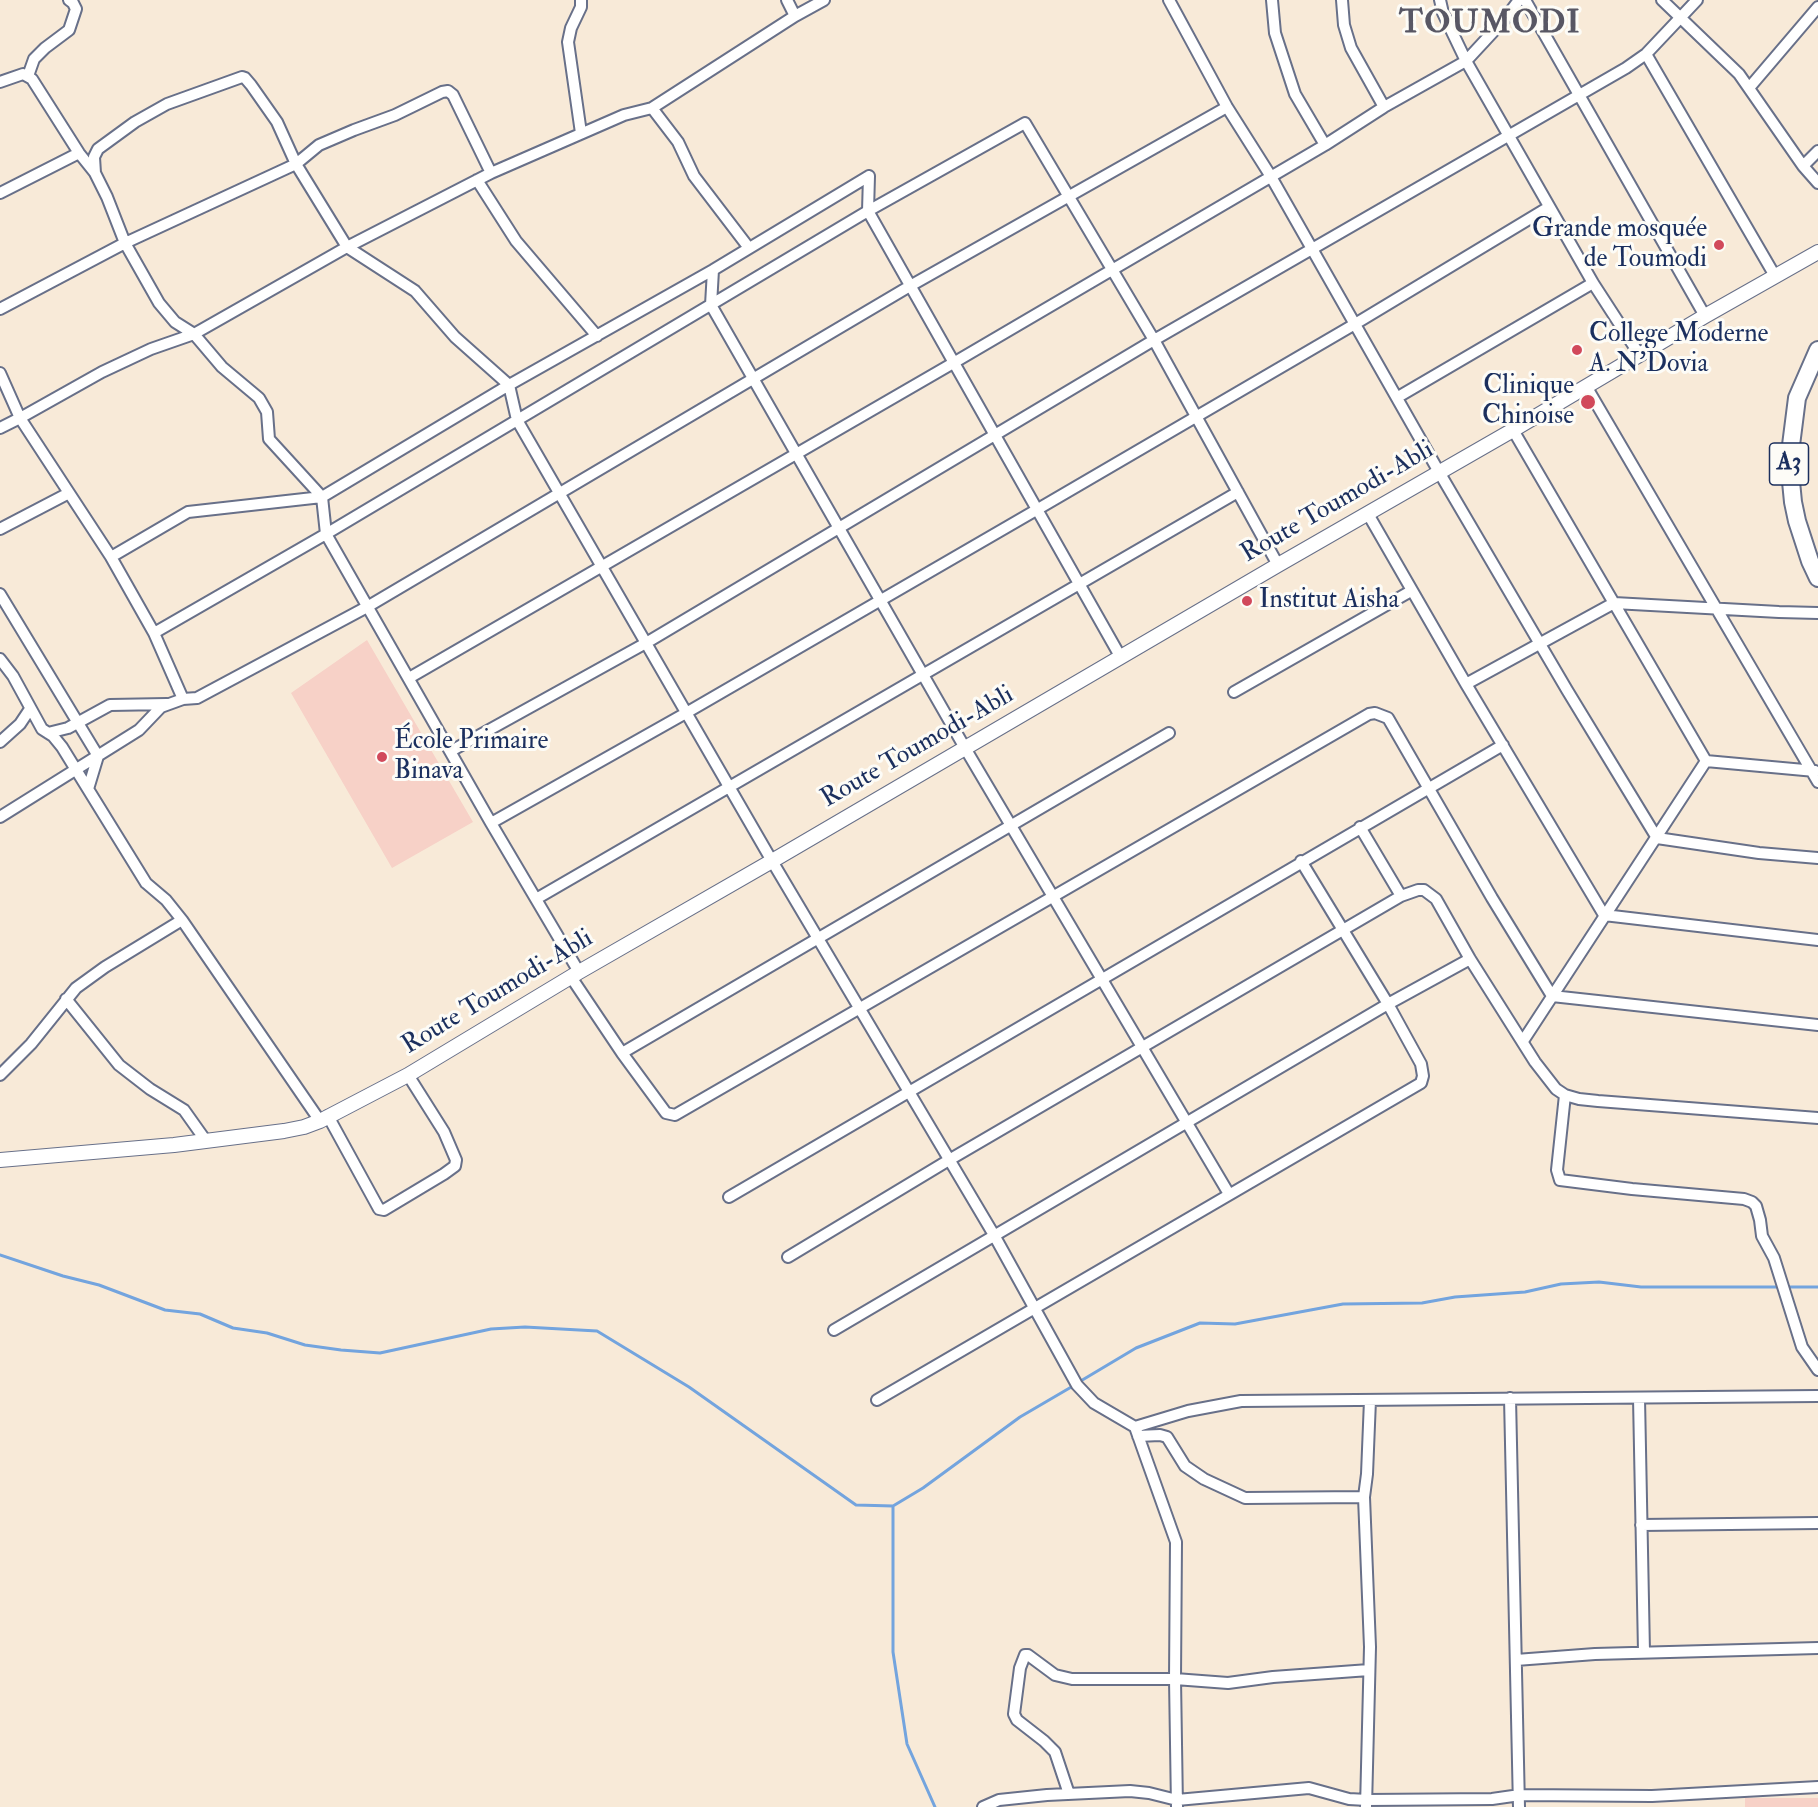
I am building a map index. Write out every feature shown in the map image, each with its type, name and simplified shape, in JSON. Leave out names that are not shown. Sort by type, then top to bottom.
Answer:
[{"type":"main road","name":"A3","points":[[1818,350],[1797,398],[1789,461],[1797,521],[1809,561],[1818,578]]},
{"type":"street","points":[[28,76],[34,59],[69,30],[76,9],[69,0]]},
{"type":"street","points":[[581,0],[581,7],[571,28],[568,42],[581,133]]},
{"type":"street","points":[[787,0],[795,16]]},
{"type":"street","points":[[0,428],[102,372],[151,349],[194,334],[347,247],[491,173],[624,115],[652,108],[795,16],[824,0]]},
{"type":"street","points":[[1169,0],[1227,107],[1270,175],[1439,472],[1657,838]]},
{"type":"street","points":[[1272,0],[1275,33],[1295,94],[1325,145]]},
{"type":"street","points":[[1342,0],[1344,25],[1351,48],[1384,107]]},
{"type":"street","points":[[1440,0],[1443,14],[1466,61],[1593,283],[1639,354]]},
{"type":"street","points":[[409,678],[955,362],[1270,175],[1325,145],[1384,107],[1466,61],[1519,0]]},
{"type":"street","points":[[1525,0],[1705,316]]},
{"type":"street","points":[[1662,0],[1728,62],[1749,88],[1803,166],[1818,183]]},
{"type":"street","points":[[451,751],[646,643],[1154,340],[1580,94],[1646,54],[1696,0]]},
{"type":"street","points":[[1749,88],[1818,6],[1812,0]]},
{"type":"street","points":[[1646,54],[1775,276]]},
{"type":"street","points":[[0,81],[23,74],[32,79],[79,153],[95,173],[108,197],[125,243],[159,303],[175,322],[194,334],[222,367],[259,398],[267,412],[269,439],[322,497],[326,534],[536,900],[575,974],[622,1053],[666,1113],[675,1115],[1369,714],[1381,714],[1388,718],[1492,898],[1552,996]]},
{"type":"street","points":[[95,173],[94,157],[98,149],[135,122],[167,104],[242,77],[245,78],[277,122],[296,164],[347,247],[415,291],[455,337],[508,385],[516,420],[772,861],[994,1235],[1077,1385],[1085,1395],[1136,1432],[1167,1437],[1185,1466],[1204,1479],[1245,1498],[1364,1497]]},
{"type":"street","points":[[0,309],[125,243],[296,164],[319,145],[395,115],[442,92],[448,91],[453,95],[491,173]]},
{"type":"street","points":[[0,817],[139,730],[154,712],[183,699],[197,698],[367,607],[910,286],[1227,107]]},
{"type":"street","points":[[652,108],[678,142],[694,176],[749,248]]},
{"type":"street","points":[[154,633],[326,534],[868,211],[1025,123],[1154,340],[1278,565]]},
{"type":"street","points":[[1803,166],[1818,151]]},
{"type":"street","points":[[0,193],[79,153]]},
{"type":"street","points":[[111,557],[188,512],[322,497],[508,385],[713,270],[868,176],[868,211],[1120,656]]},
{"type":"street","points":[[477,180],[516,241],[597,336]]},
{"type":"street","points":[[491,823],[1038,509],[1355,324],[1549,207]]},
{"type":"street","name":"Route Toumodi-Abli","points":[[0,1160],[206,1141],[284,1131],[304,1127],[324,1119],[408,1075],[575,974],[1818,252]]},
{"type":"street","points":[[713,270],[711,305],[965,748],[1229,1194]]},
{"type":"street","points":[[1398,397],[1593,283]]},
{"type":"street","points":[[0,373],[21,418],[111,557],[154,633],[183,699]]},
{"type":"street","points":[[1586,386],[1715,608],[1815,770],[1818,782]]},
{"type":"street","points":[[1513,430],[1706,761]]},
{"type":"street","points":[[536,900],[1079,582],[1238,492]]},
{"type":"street","points":[[0,529],[69,493]]},
{"type":"street","points":[[1368,514],[1411,591],[1604,915]]},
{"type":"street","points":[[1234,693],[1411,591]]},
{"type":"street","points":[[0,594],[98,756],[88,789]]},
{"type":"street","points":[[1466,684],[1614,603],[1818,613]]},
{"type":"street","points":[[0,659],[13,676],[42,729],[62,747],[146,883],[166,900],[182,920],[324,1119],[378,1209],[384,1210],[455,1166],[456,1160],[444,1132],[408,1075]]},
{"type":"street","points":[[48,733],[62,730],[110,705],[168,704]]},
{"type":"street","points":[[0,742],[20,724],[30,709]]},
{"type":"street","points":[[622,1053],[1169,733]]},
{"type":"street","points":[[729,1197],[1429,786],[1503,745]]},
{"type":"street","points":[[1706,761],[1815,770]]},
{"type":"street","points":[[1523,1041],[1706,761]]},
{"type":"street","points":[[1360,827],[1401,896]]},
{"type":"street","points":[[1657,838],[1759,853],[1818,858]]},
{"type":"street","points":[[877,1400],[1421,1083],[1423,1076],[1421,1064],[1388,1004],[1301,861]]},
{"type":"street","points":[[788,1257],[1342,930],[1401,896],[1418,890],[1430,893],[1436,899],[1470,959],[1544,1075],[1565,1095],[1598,1101],[1818,1118]]},
{"type":"street","points":[[1604,915],[1818,940]]},
{"type":"street","points":[[0,1075],[31,1044],[66,999],[87,979],[182,920]]},
{"type":"street","points":[[834,1329],[1388,1004],[1470,959]]},
{"type":"street","points":[[1552,996],[1818,1025]]},
{"type":"street","points":[[66,999],[119,1065],[150,1089],[184,1110],[206,1141]]},
{"type":"street","points":[[1565,1095],[1557,1170],[1560,1180],[1709,1195],[1752,1202],[1758,1210],[1762,1236],[1774,1258],[1802,1347],[1818,1370]]},
{"type":"street","points":[[1136,1432],[1188,1411],[1241,1401],[1818,1396]]},
{"type":"street","points":[[1510,1398],[1519,1807]]},
{"type":"street","points":[[1639,1398],[1644,1652]]},
{"type":"street","points":[[1367,1804],[1369,1670],[1364,1497],[1370,1400]]},
{"type":"street","points":[[1136,1432],[1176,1542],[1174,1679],[1177,1803]]},
{"type":"street","points":[[1641,1525],[1818,1522]]},
{"type":"street","points":[[1516,1660],[1644,1652],[1818,1648]]},
{"type":"street","points":[[1069,1794],[1055,1752],[1015,1718],[1014,1706],[1024,1655],[1028,1655],[1044,1668],[1064,1678],[1174,1679],[1228,1683],[1273,1677],[1369,1670]]},
{"type":"street","points":[[983,1807],[999,1800],[1130,1791],[1149,1793],[1177,1803],[1309,1788],[1367,1804],[1492,1799],[1520,1795],[1650,1802],[1818,1787]]},
{"type":"shaded area","name":"École Primaire Binava","points":[[367,640],[473,822],[392,868],[291,693]]},
{"type":"shaded area","points":[[1745,1798],[1818,1798],[1818,1807],[1745,1807]]},
{"type":"waterway","points":[[0,1255],[63,1276],[99,1285],[165,1310],[200,1314],[233,1328],[267,1333],[305,1345],[341,1350],[380,1353],[491,1329],[525,1327],[597,1331],[689,1387],[856,1505],[893,1506],[923,1488],[1020,1417],[1073,1386]]},
{"type":"waterway","points":[[1079,1382],[1136,1348],[1200,1323],[1235,1324],[1343,1304],[1422,1303],[1455,1297],[1525,1292],[1561,1284],[1599,1282],[1641,1287],[1780,1287]]},
{"type":"waterway","points":[[1787,1287],[1818,1287]]},
{"type":"waterway","points":[[893,1506],[893,1652],[907,1744],[935,1807]]},
{"type":"place","name":"Grande mosquée de Toumodi","points":[[1719,245]]},
{"type":"place","name":"College Moderne A. N'Dovia","points":[[1577,350]]},
{"type":"place","name":"Clinique Chinoise","points":[[1588,402]]},
{"type":"place","name":"Institut Aisha","points":[[1247,601]]},
{"type":"place","name":"École Primaire Binava","points":[[382,757]]},
{"type":"district","name":"TOUMODI","points":[[1490,25]]}]
